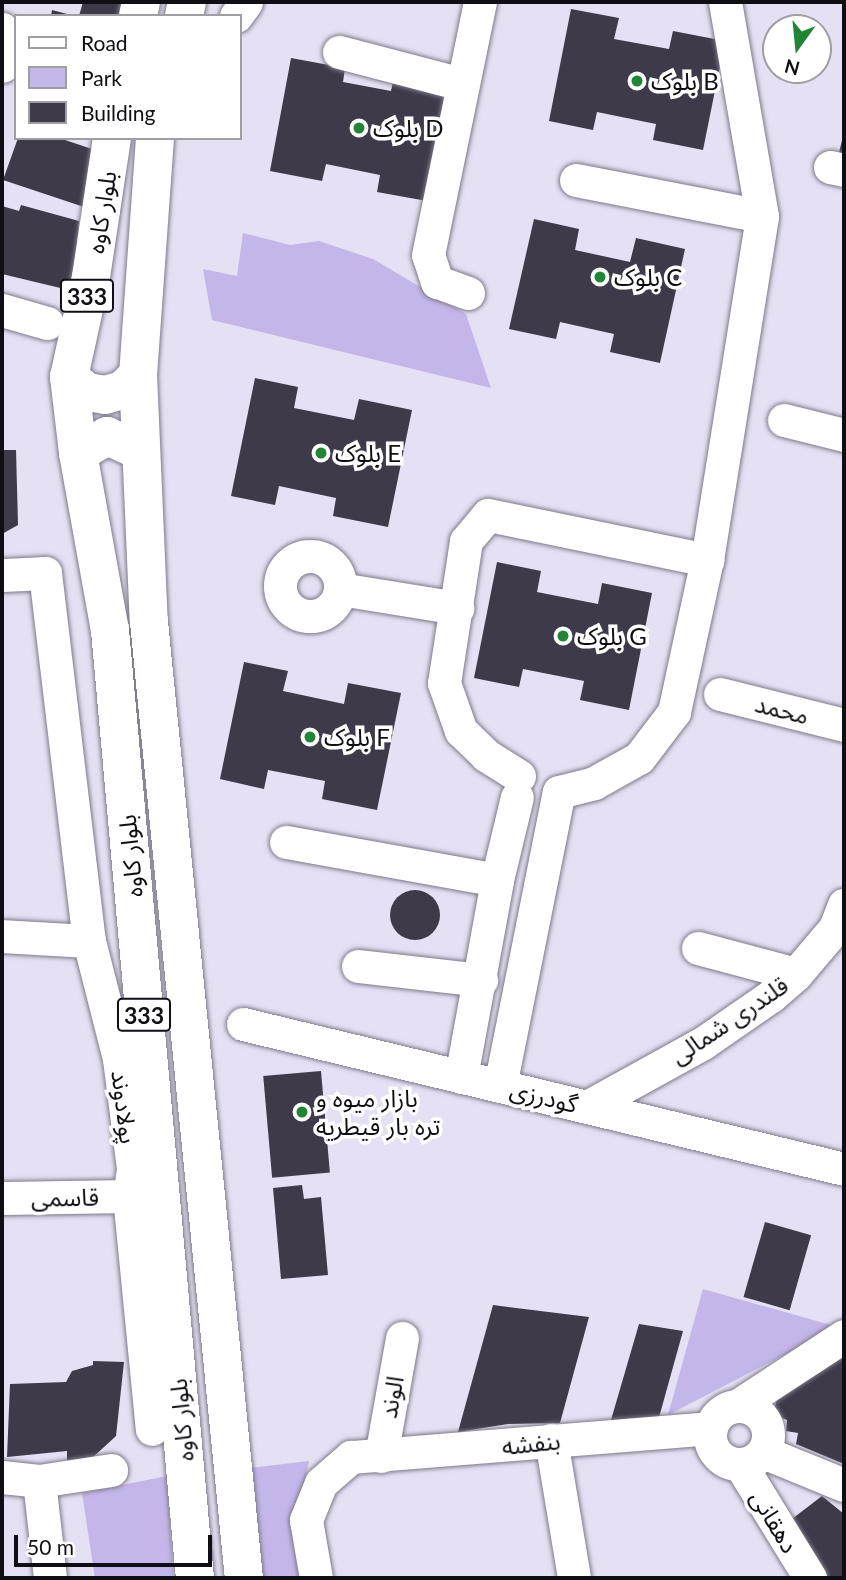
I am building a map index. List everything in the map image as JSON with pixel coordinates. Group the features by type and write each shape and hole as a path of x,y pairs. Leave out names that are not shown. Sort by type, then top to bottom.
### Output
{"main road":[{"name":"بلوار کاوه","path":"112,140 91,276 69,377 78,453 110,630 195,1578"},
{"name":"بلوار کاوه","path":"156,140 138,375 150,635 244,1578"},
{"path":"69,377 87,392 105,395 123,390 138,375"},
{"path":"78,453 107,436 141,451"}],"street":[{"path":"468,292 437,282 428,255 480,2"},
{"path":"559,792 594,783 639,758 674,712 707,560 762,216 725,2"},
{"path":"2,29 9,45 2,66"},
{"path":"339,52 462,83"},
{"path":"576,180 762,216"},
{"path":"2,310 47,323"},
{"path":"784,420 844,435"},
{"path":"559,792 554,804 541,811 527,808 518,787 461,731 444,683 466,541 488,514 707,560"},
{"name":"پولادوند","path":"2,575 45,573 89,941 120,1059 133,1169 128,1196 152,1430"},
{"path":"340,589 457,608"},
{"name":"محمد","path":"720,694 844,724"},
{"path":"461,1077 481,980 497,880 518,787"},
{"path":"500,1086 559,792"},
{"path":"286,842 497,880"},
{"name":"قلندری شمالی","path":"587,1107 703,1043 796,974 835,928 844,905"},
{"path":"2,936 89,941"},
{"path":"698,948 796,974"},
{"path":"358,965 481,980"},
{"name":"گودرزی","path":"243,1024 844,1168"},
{"name":"قاسمی","path":"2,1198 128,1196"},
{"path":"844,1336 737,1406 723,1410 711,1427 716,1453 752,1458 844,1485"},
{"name":"الوند","path":"366,1456 402,1338"},
{"path":"737,1406 762,1416 768,1434 752,1458"},
{"name":"بنفشه","path":"366,1456 711,1427"},
{"path":"551,1440 574,1578"},
{"path":"316,1578 306,1520 321,1483 366,1456"},
{"name":"دهقانی","path":"752,1458 810,1578"},
{"path":"2,1477 39,1481 111,1470"},
{"path":"39,1481 50,1578"}],"green space":[{"path":"243,233 290,245 319,241 373,259 466,314 491,388 212,320 203,269 237,276"},
{"path":"703,1289 838,1327 668,1415"},
{"path":"309,1461 296,1527 300,1578 261,1578 249,1468"},
{"path":"167,1476 173,1578 95,1578 82,1493"}],"building":[{"path":"83,2 131,2 128,14 80,14"},
{"name":"بلوک B","path":"571,9 619,18 614,39 669,49 673,31 725,41 703,150 653,140 656,124 597,112 593,130 549,121"},
{"path":"52,10 67,14 51,14"},
{"name":"بلوک D","path":"291,58 345,68 343,82 391,91 394,77 448,88 427,201 377,192 380,175 326,164 322,181 270,171"},
{"path":"844,136 844,158 838,157"},
{"path":"17,140 65,140 101,152 90,209 3,180"},
{"path":"21,205 79,221 73,291 2,274 2,206 19,211"},
{"name":"بلوک C","path":"534,219 579,229 575,250 630,262 636,238 685,249 660,363 610,352 614,334 560,322 556,339 509,329"},
{"name":"بلوک E","path":"255,378 298,387 294,408 354,420 359,399 412,410 388,527 333,516 336,498 279,486 275,505 231,496"},
{"path":"2,450 16,450 18,525 2,534"},
{"name":"بلوک G","path":"497,562 541,571 537,592 598,604 602,583 652,593 629,710 580,700 584,681 523,669 519,687 474,678"},
{"name":"بلوک F","path":"244,662 288,671 283,691 344,704 348,683 401,693 377,810 322,799 325,781 268,770 264,789 220,779"},
{"path":"415,890 432,898 440,915 432,932 415,940 398,932 390,915 398,898"},
{"path":"321,1071 330,1173 272,1178 263,1076"},
{"path":"302,1185 304,1199 321,1197 328,1275 281,1279 273,1188"},
{"path":"765,1222 811,1235 790,1310 744,1297"},
{"path":"493,1305 589,1317 560,1423 508,1424 458,1432"},
{"path":"639,1324 683,1331 658,1421 611,1420"},
{"path":"844,1343 844,1464 796,1444 798,1433 786,1431 787,1420 773,1414 780,1388"},
{"path":"93,1361 124,1362 116,1436 91,1459 67,1466 67,1451 7,1457 10,1384 66,1382 72,1371 93,1365"},
{"path":"822,1496 844,1514 844,1578 825,1578 788,1522"}],"place":[{"name":"بلوک B","path":"637,81"},
{"name":"بلوک D","path":"359,128"},
{"name":"بلوک C","path":"600,277"},
{"name":"بلوک E","path":"321,453"},
{"name":"بلوک G","path":"563,636"},
{"name":"بلوک F","path":"310,737"},
{"name":"بازار میوه و تره بار قیطریه","path":"302,1112"}]}
